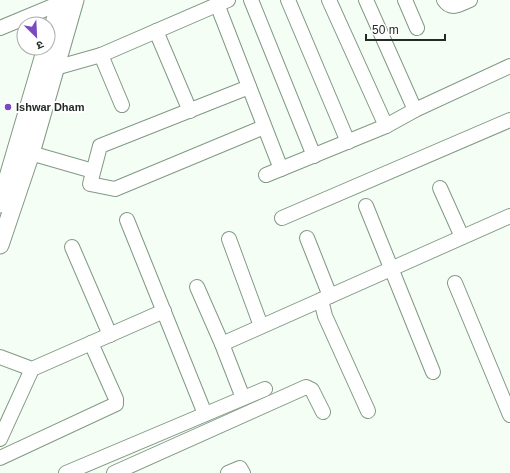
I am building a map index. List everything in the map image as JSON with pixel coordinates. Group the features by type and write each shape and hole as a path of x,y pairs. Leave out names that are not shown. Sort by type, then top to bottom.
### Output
{"main road":[{"path":"56,23 65,1"},
{"path":"0,245 65,1"},
{"path":"46,56 47,70"},
{"path":"0,204 24,151"}],"street":[{"path":"251,0 314,156"},
{"path":"288,0 348,142"},
{"path":"328,0 386,126"},
{"path":"366,0 415,110"},
{"path":"405,0 417,28"},
{"path":"444,0 448,6 470,0"},
{"path":"0,28 65,1"},
{"path":"47,70 101,55 222,2 249,88 281,169"},
{"path":"156,31 190,111"},
{"path":"101,55 122,105"},
{"path":"266,175 386,126 415,110 510,66"},
{"path":"249,88 100,146 90,184 115,189 264,127"},
{"path":"282,218 510,120"},
{"path":"24,151 93,171"},
{"path":"440,188 462,237"},
{"path":"366,206 390,270 433,372"},
{"path":"222,344 510,216"},
{"path":"127,220 206,414"},
{"path":"229,238 261,326"},
{"path":"306,238 325,298 334,336 368,411"},
{"path":"72,247 110,335"},
{"path":"455,283 506,393 510,415"},
{"path":"197,287 222,344 243,398"},
{"path":"0,439 32,369 164,311"},
{"path":"0,458 116,404 116,399 91,343"},
{"path":"0,357 32,369"},
{"path":"114,473 306,387 312,390 323,412"},
{"path":"66,473 265,389"},
{"path":"228,473 240,468 243,473"}],"place":[{"name":"Ishwar Dham","path":"8,107"}]}
